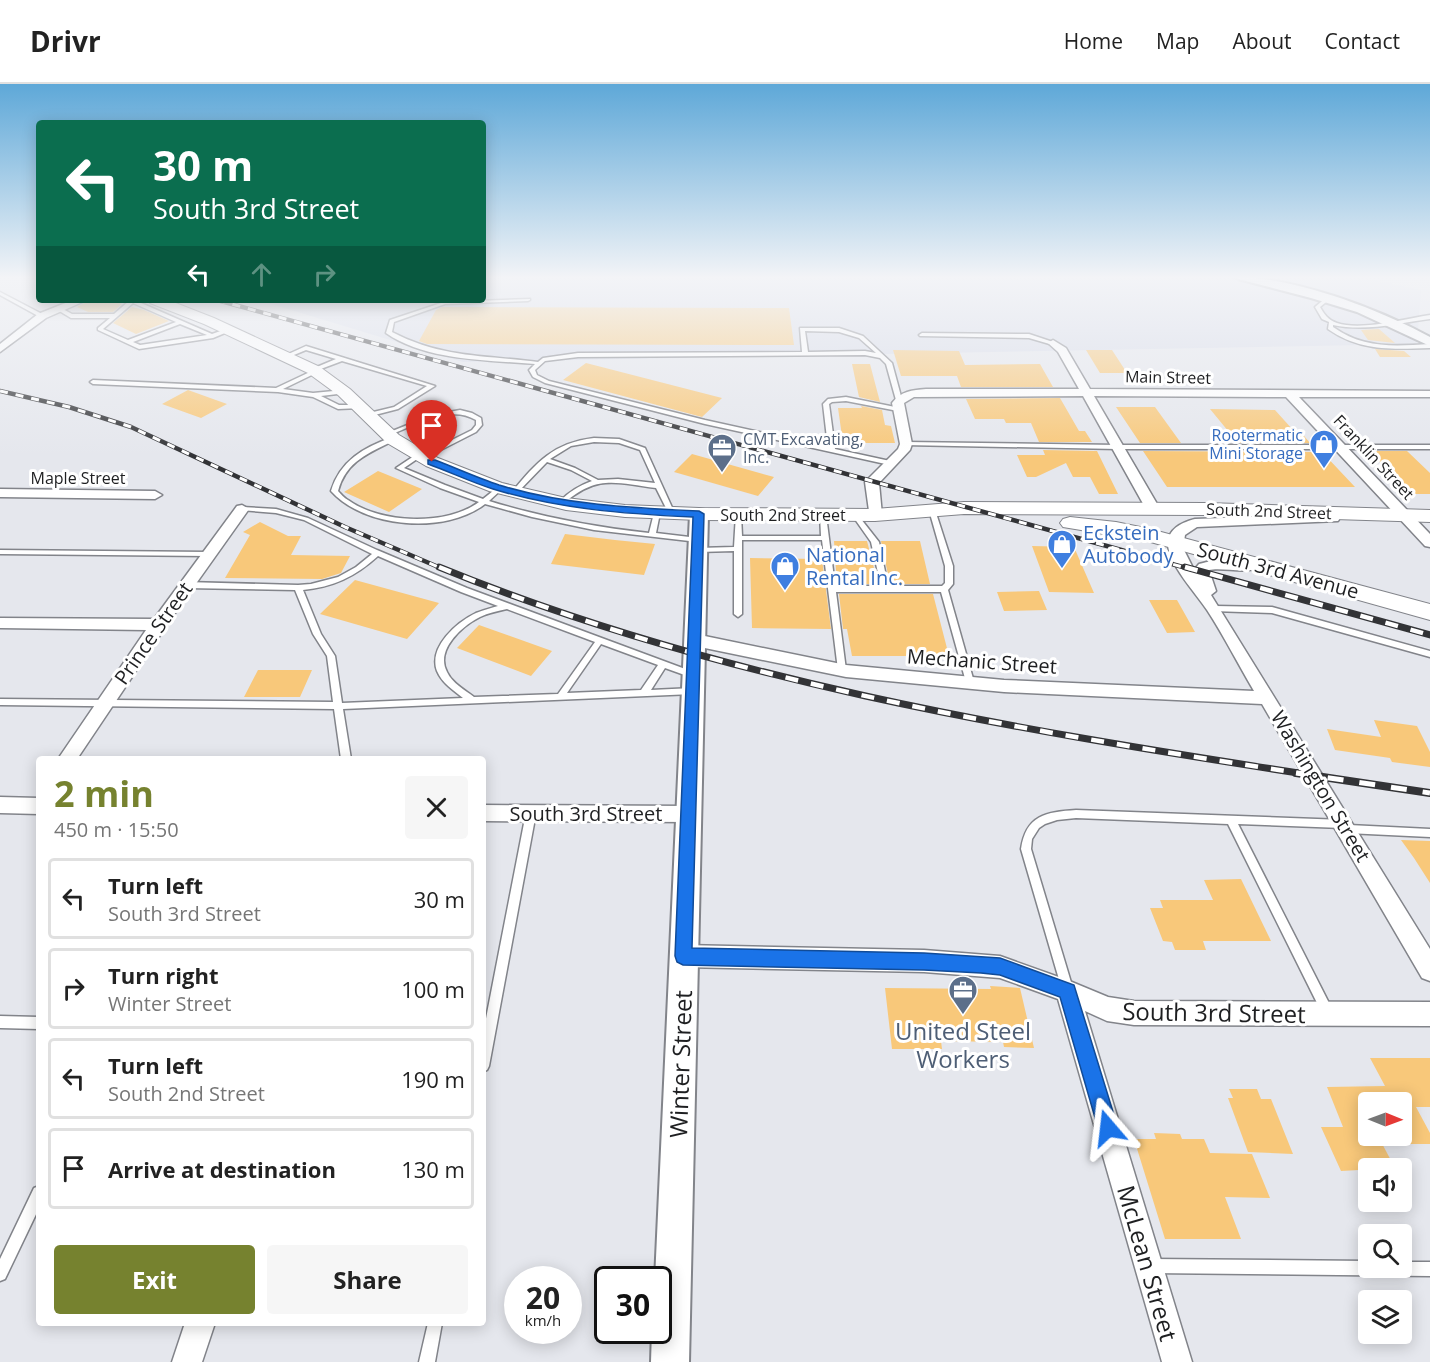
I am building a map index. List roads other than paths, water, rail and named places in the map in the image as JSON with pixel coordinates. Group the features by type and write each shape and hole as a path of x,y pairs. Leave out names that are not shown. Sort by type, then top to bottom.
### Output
{"main road":[{"name":"South 2nd Street","path":"231,337 287,356 315,370 344,392 391,436 421,456 508,490 561,503 685,526 738,515 865,515"},
{"name":"South 2nd Street","path":"934,515 964,508 1259,510 1430,516"},
{"name":"South 3rd Avenue","path":"865,515 934,515 1083,524 1131,531 1430,612"}],"street":[{"path":"0,349 16,337"},
{"path":"1053,343 1062,350 1154,509"},
{"name":"Main Street","path":"901,401 926,392 1430,394"},
{"name":"Franklin Street","path":"1292,395 1430,543"},
{"path":"865,515 872,482 899,456 906,444 901,401"},
{"name":"Maple Street","path":"0,494 155,495"},
{"name":"Prince Street","path":"69,756 186,585 242,509"},
{"path":"1175,542 1180,530 1190,524 1208,521 1381,516"},
{"name":"Winter Street","path":"670,1362 696,640 685,526"},
{"name":"Washington Street","path":"1175,542 1178,556 1184,567 1213,607 1269,698 1430,970"},
{"name":"Washington Street","path":"1213,607 1201,571 1204,567 1228,563 1288,573"},
{"path":"0,623 158,625"},
{"name":"Mechanic Street","path":"696,640 842,670 970,682 1269,698"},
{"path":"0,805 36,804"},
{"name":"South 3rd Street","path":"486,813 689,814"},
{"name":"South 3rd Street","path":"683,956 924,961 1000,967 1067,991 1107,1009 1134,1013 1430,1014"},
{"name":"McLean Street","path":"1067,991 1177,1362"},
{"path":"187,1362 199,1326"}],"lane":[{"path":"116,337 139,347 200,337"},
{"path":"128,342 134,337"},
{"path":"395,337 429,351 463,357 537,363 556,357 578,355 865,353 880,356"},
{"path":"803,337 805,353"},
{"path":"832,450 826,404 830,400 901,401 889,363 858,337"},
{"path":"1031,337 1053,343"},
{"path":"1345,337 1367,346 1430,344"},
{"path":"287,356 306,348 432,386 396,408 363,411 338,407 313,395"},
{"path":"277,390 341,359"},
{"path":"537,363 532,370 535,376 547,382 705,422 890,463"},
{"path":"93,382 277,390 313,395 344,392"},
{"path":"685,526 652,535 581,526 533,516 483,501 399,468 474,430 479,425 479,419 466,412 445,413 391,436 347,463 337,478 334,490 342,501 363,513 392,520 447,517 470,512 483,501 508,490 561,448 593,439 624,441 643,449 659,486 685,526 738,549"},
{"path":"906,444 1430,447"},
{"path":"545,459 595,480 659,486"},
{"path":"561,503 573,490 595,480"},
{"path":"242,509 276,511 306,519 377,553 507,606 663,664 693,683"},
{"path":"738,515 738,614"},
{"path":"823,515 842,670"},
{"path":"865,515 875,542 885,589"},
{"path":"934,515 949,566 949,584 944,590"},
{"path":"652,535 685,526"},
{"path":"738,538 825,538"},
{"path":"0,552 208,554"},
{"path":"186,585 298,588 324,585 342,580 361,569 377,553"},
{"path":"298,588 317,634 331,656 345,756"},
{"path":"832,589 944,590"},
{"path":"944,590 970,682"},
{"path":"473,701 452,685 440,670 440,655 448,641 462,625 478,615 507,606"},
{"path":"1213,607 1272,610 1430,654"},
{"path":"560,697 600,640"},
{"path":"644,693 663,664"},
{"path":"0,702 337,706 644,693 693,683"},
{"path":"486,1050 531,813"},
{"path":"1067,991 1026,849 1026,838 1034,826 1048,816 1076,814 1231,820 1430,833"},
{"path":"1231,820 1328,1014"},
{"path":"0,1022 36,1023"},
{"path":"0,1274 36,1199"},
{"path":"1149,1266 1430,1269"},
{"path":"427,1362 434,1326"}],"railway":[{"path":"350,337 1190,569"},
{"path":"0,391 69,407 131,427 345,527 443,569"},
{"path":"439,567 543,606 650,641 757,670 975,719 1305,774"},
{"path":"1185,567 1430,635"},
{"path":"1296,773 1430,793"}],"place":[{"name":"Rootermatic Mini Storage","path":"1324,470"},
{"name":"CMT Excavating, Inc.","path":"722,474"},
{"name":"Eckstein Autobody","path":"1062,570"},
{"name":"National Rental Inc.","path":"785,592"},
{"name":"United Steel Workers","path":"963,1016"}]}
